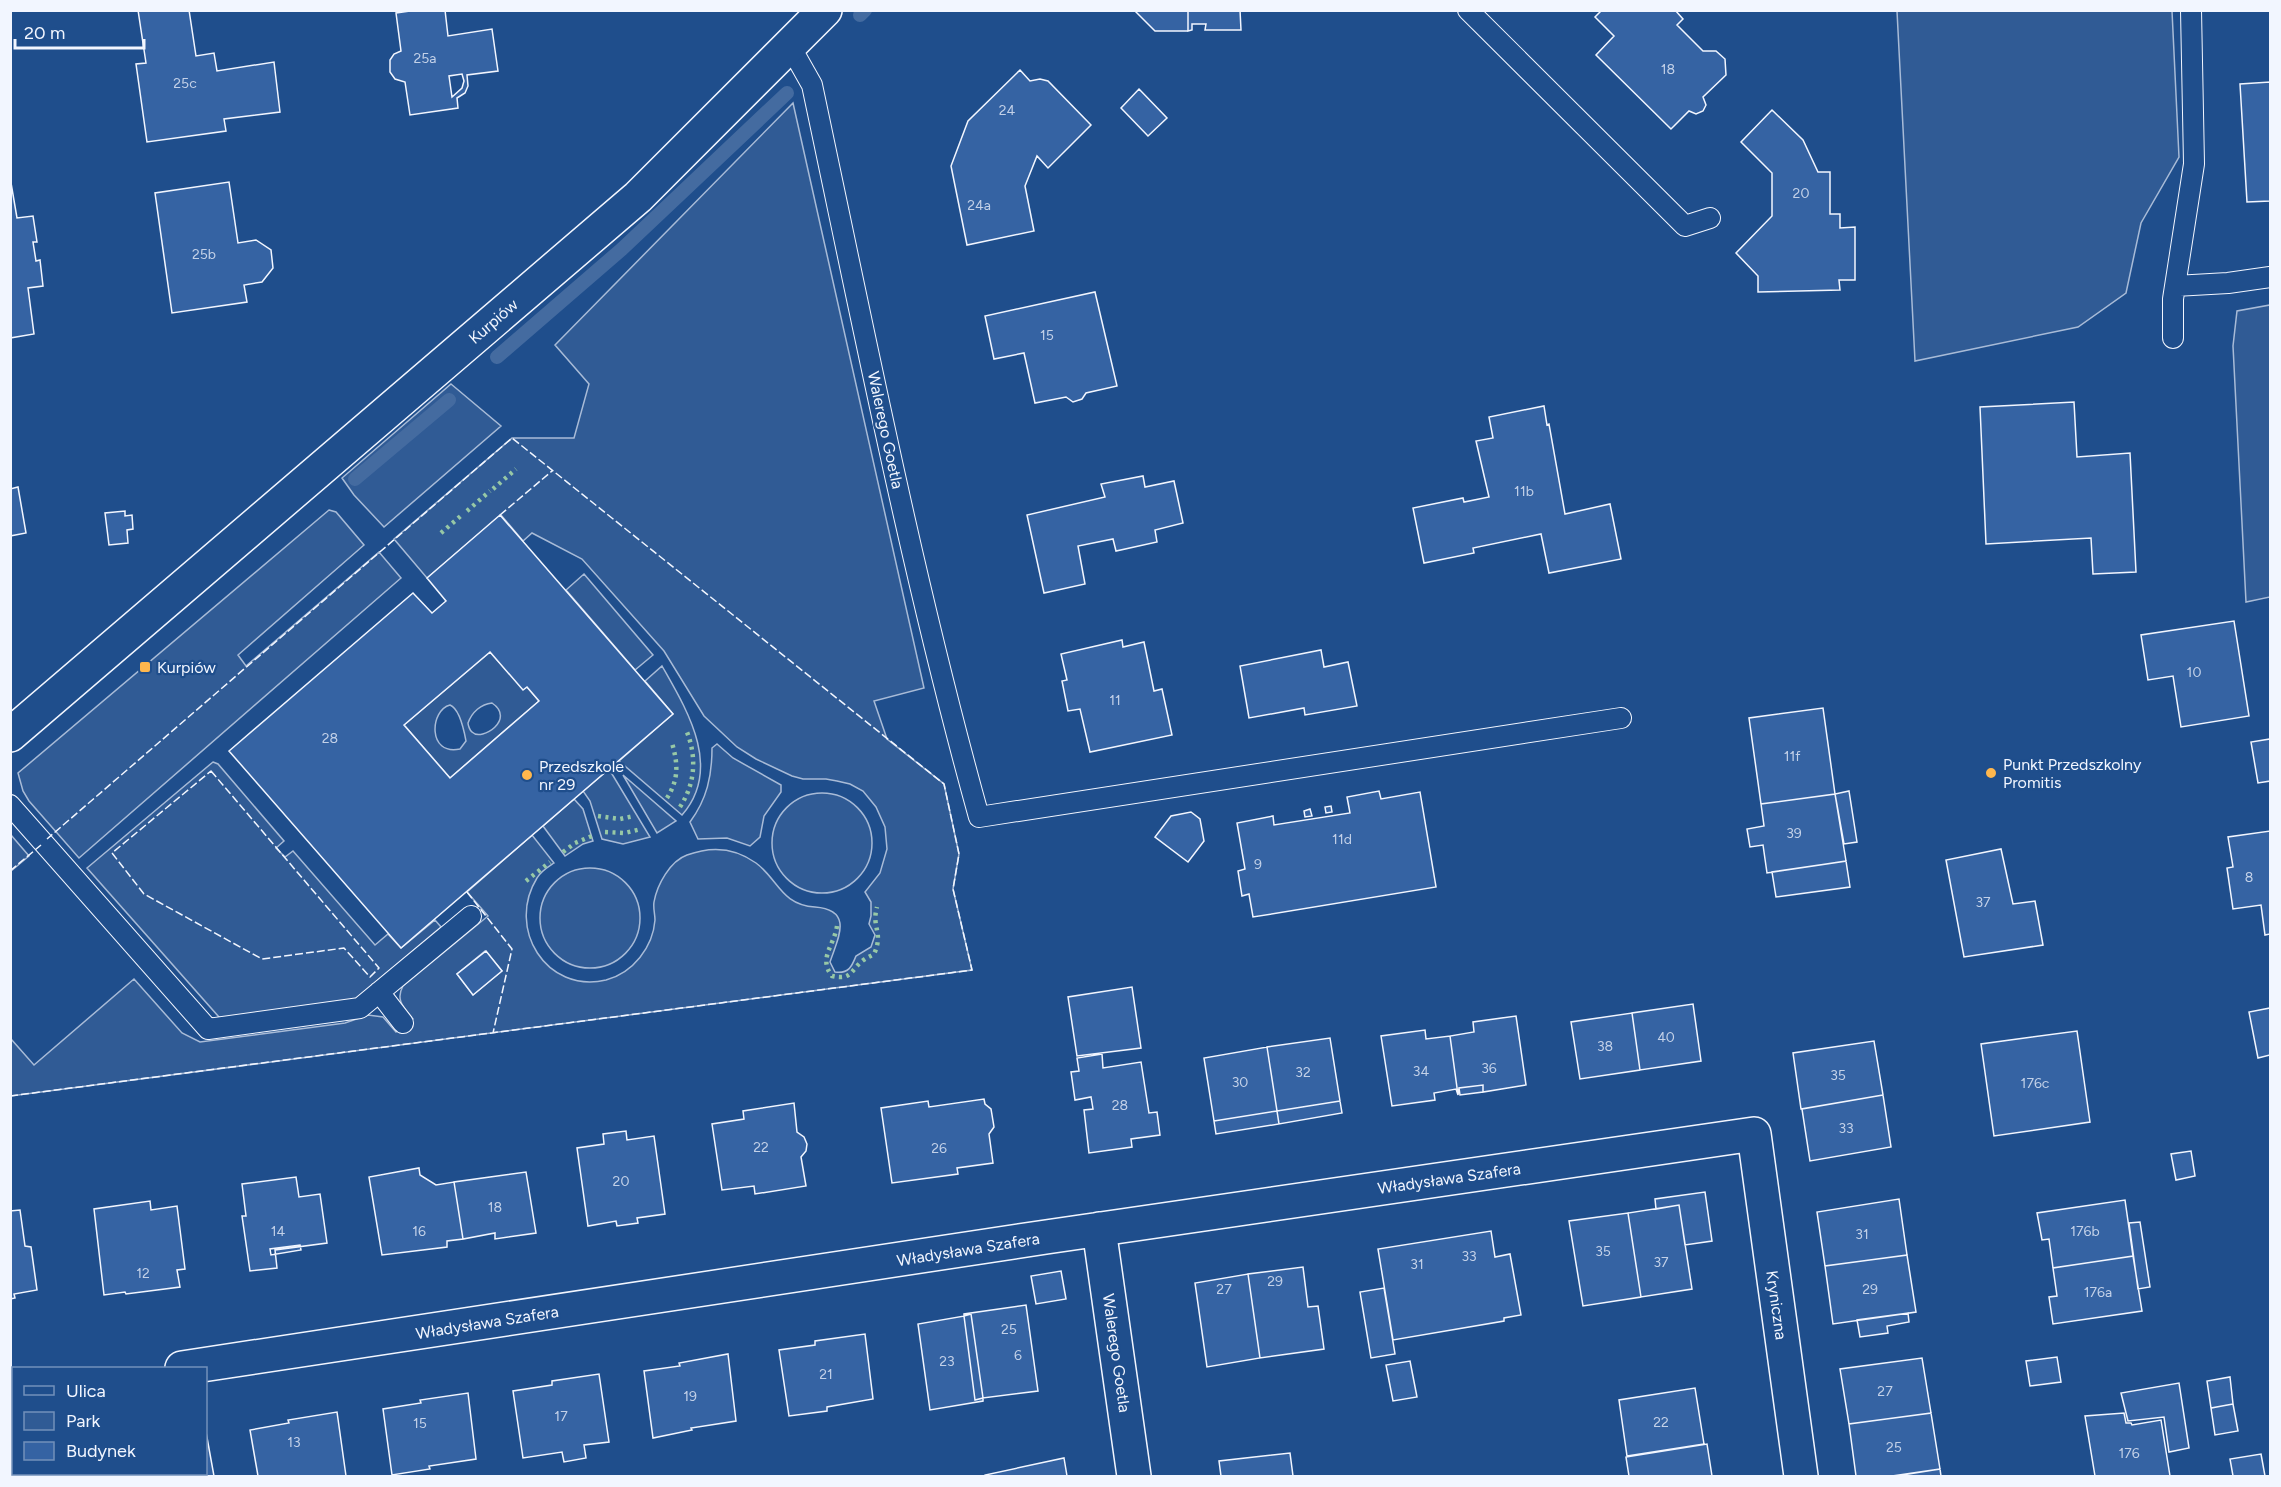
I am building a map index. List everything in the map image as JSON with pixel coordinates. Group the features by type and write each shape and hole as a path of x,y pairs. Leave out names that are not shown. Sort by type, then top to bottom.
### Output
{"street":[{"name":"Kurpiów","path":"10,735 638,197 825,10"},
{"name":"Władysława Szafera","path":"189,1367 1099,1229 1754,1134"},
{"name":"Kryniczna","path":"1754,1134 1801,1476"},
{"name":"Walerego Goetla","path":"1099,1229 1134,1476"}],"lane":[{"path":"1468,10 1686,226 1710,218"},
{"path":"2173,338 2175,286 2194,164 2191,10"},
{"name":"Walerego Goetla","path":"790,46 812,85 900,495 952,721 979,817 1621,718"},
{"path":"2175,286 2228,283 2271,277"},
{"path":"10,805 208,1029 360,1008 471,916"},
{"path":"379,992 403,1023"}],"green space":[{"path":"1897,11 2172,11 2179,157 2141,223 2126,293 2078,327 1915,361"},
{"path":"793,103 924,688 874,701 887,739 944,784 959,854 953,889 972,970 11,1096 11,1039 34,1065 134,979 182,1033 200,1042 345,1023 368,1015 383,1017 396,1032 413,1019 400,1000 403,986 488,916 467,892 532,835 554,863 539,876 529,897 526,917 529,936 537,953 550,967 566,977 585,982 606,980 616,977 633,965 640,958 650,940 655,920 654,902 665,874 681,858 696,852 714,849 731,851 756,863 795,902 827,909 835,914 840,927 830,962 835,972 847,970 856,956 871,947 875,935 869,924 871,902 865,892 880,873 887,849 885,827 876,807 863,791 850,784 837,781 792,776 737,747 704,716 664,651 582,559 532,533 523,541 501,515 427,578 394,539 512,438 574,438 589,384 555,345","holes":["485,951 502,971 473,995 457,974"]},
{"path":"2270,305 2270,597 2246,602 2233,346 2237,311"},
{"path":"451,384 501,426 384,527 354,495 342,478"},
{"path":"329,510 336,512 364,545 238,655 246,666 379,552 401,578 79,858 29,801 23,791 18,773"},
{"path":"584,574 653,655 635,670 566,590"},
{"path":"490,652 523,689 527,687 539,701 450,778 404,725","holes":["492,703 498,709 499,722 483,734 472,732 468,723 472,715 477,709","450,705 459,715 464,731 466,741 460,749 449,749 442,746 435,732 438,715"]},
{"path":"662,666 690,720 697,739 700,759 700,778 694,797 682,815 619,761 673,714 645,681"},
{"path":"717,744 733,758 781,785 781,792 764,816 760,837 750,846 727,838 698,839 690,822 701,805 710,778 712,748"},
{"path":"213,762 218,764 284,841 276,848 285,857 293,851 375,945 388,934 401,948 435,920 441,927 354,1000 225,1019 219,1017 87,868"},
{"path":"609,769 650,837 623,844 602,839 590,801 583,791"},
{"path":"623,775 676,821 657,833"},
{"path":"822,793 841,796 858,807 869,824 872,843 869,862 858,879 841,890 822,893 803,890 786,879 775,862 772,843 775,824 786,807 803,796"},
{"path":"574,799 583,809 593,841 583,844 565,856 543,826"},
{"path":"11,835 29,856 10,871"},
{"path":"590,868 609,872 625,883 636,899 640,918 636,937 625,953 609,964 590,968 571,964 555,953 544,937 540,918 544,899 555,883 571,872"}],"building":[{"path":"138,10 189,10 196,56 214,53 217,71 274,62 280,112 224,119 226,131 147,142 136,64 146,63"},
{"path":"445,10 448,36 492,29 498,71 467,75 468,86 465,93 457,98 458,108 410,115 405,82 395,79 390,72 390,60 394,54 401,51 396,13"},
{"path":"1134,10 1188,10 1188,31 1155,31"},
{"path":"1188,10 1240,10 1241,30 1205,30 1206,24 1192,24 1192,30 1188,31"},
{"path":"1602,10 1675,10 1683,19 1677,25 1703,51 1716,51 1725,59 1726,75 1703,97 1706,105 1703,111 1696,114 1689,111 1671,129 1596,55 1614,36 1595,17"},
{"path":"1020,70 1030,81 1040,79 1048,81 1091,125 1048,168 1037,156 1025,186 1034,231 967,245 951,166 968,121"},
{"path":"462,74 464,81 462,88 452,97 449,76"},
{"path":"2270,82 2270,201 2247,202 2240,84"},
{"path":"1139,89 1167,118 1148,136 1121,108"},
{"path":"1772,110 1803,140 1818,172 1830,172 1830,214 1840,214 1840,228 1855,227 1855,280 1839,280 1840,290 1758,292 1758,276 1736,253 1772,216 1772,173 1741,142"},
{"path":"10,177 17,218 33,216 37,242 33,242 36,261 40,260 43,286 28,288 34,334 10,338"},
{"path":"229,182 238,243 256,240 271,250 273,268 262,282 244,285 247,302 172,313 155,193"},
{"path":"1095,292 1117,386 1086,393 1082,399 1073,402 1066,397 1035,403 1024,353 994,359 985,316"},
{"path":"2074,402 2077,457 2130,453 2136,572 2093,574 2091,538 1986,544 1980,407"},
{"path":"1544,406 1565,514 1610,504 1621,559 1549,573 1541,534 1473,548 1474,553 1424,563 1413,508 1463,498 1464,502 1489,497 1476,441 1493,438 1489,417"},
{"path":"1143,476 1145,487 1174,481 1183,523 1155,530 1157,542 1116,551 1113,539 1078,546 1085,584 1044,593 1027,515 1105,497 1101,484"},
{"path":"18,487 26,533 10,536 10,489"},
{"path":"125,511 125,516 132,515 133,529 127,530 128,543 109,545 105,513"},
{"path":"500,515 673,714 401,948 229,751 413,593 432,613 446,601 427,578","holes":["490,652 523,690 527,687 539,701 450,778 404,725"]},
{"path":"2234,621 2249,716 2181,727 2173,676 2148,680 2141,635"},
{"path":"1122,640 1123,647 1144,642 1154,691 1162,689 1172,735 1090,752 1080,709 1068,711 1062,681 1067,680 1061,654"},
{"path":"1321,650 1324,667 1348,662 1357,706 1305,715 1304,708 1249,718 1240,666"},
{"path":"1823,708 1835,794 1761,804 1749,718"},
{"path":"2270,739 2270,781 2258,783 2251,742"},
{"path":"1379,791 1381,799 1420,792 1436,887 1253,917 1249,894 1242,896 1238,871 1245,869 1237,823 1273,816 1274,825 1350,813 1347,797"},
{"path":"1849,791 1857,842 1844,844 1835,794"},
{"path":"1835,794 1846,861 1767,873 1763,845 1750,847 1747,829 1764,826 1761,804"},
{"path":"1331,806 1332,812 1326,813 1325,807"},
{"path":"1310,809 1312,816 1305,817 1304,811"},
{"path":"1191,812 1200,819 1204,841 1188,862 1155,837 1171,816"},
{"path":"2270,831 2270,934 2265,935 2261,905 2233,909 2227,868 2233,867 2228,837"},
{"path":"2001,849 2013,904 2035,901 2043,945 1964,957 1946,860"},
{"path":"1846,861 1850,887 1776,897 1772,872"},
{"path":"486,951 502,971 473,995 457,974"},
{"path":"1132,987 1141,1048 1077,1056 1068,997"},
{"path":"1693,1004 1701,1061 1640,1070 1632,1013"},
{"path":"2270,1008 2270,1055 2258,1058 2249,1012"},
{"path":"1632,1013 1640,1070 1580,1079 1571,1022"},
{"path":"1516,1016 1526,1085 1483,1092 1483,1085 1459,1088 1458,1095 1450,1036 1474,1032 1473,1022"},
{"path":"1425,1030 1426,1039 1450,1036 1458,1095 1456,1089 1434,1093 1435,1100 1392,1106 1381,1036"},
{"path":"2077,1031 2090,1122 1994,1136 1981,1044"},
{"path":"1330,1038 1340,1101 1277,1111 1267,1047"},
{"path":"1874,1041 1883,1095 1801,1109 1793,1053"},
{"path":"1267,1047 1277,1111 1214,1121 1204,1058"},
{"path":"1102,1054 1103,1068 1141,1062 1149,1113 1157,1112 1160,1135 1131,1139 1132,1147 1089,1153 1084,1110 1093,1109 1091,1097 1075,1100 1071,1072 1079,1071 1077,1058"},
{"path":"1483,1085 1483,1092 1460,1095 1459,1088"},
{"path":"1883,1095 1891,1147 1810,1161 1802,1109"},
{"path":"984,1099 985,1104 991,1109 994,1127 989,1134 993,1163 957,1168 958,1174 892,1183 881,1108 928,1101 929,1107"},
{"path":"1340,1101 1342,1113 1279,1124 1277,1111"},
{"path":"794,1103 797,1132 804,1137 807,1144 806,1151 801,1157 806,1186 755,1194 754,1186 722,1190 712,1124 744,1119 743,1111"},
{"path":"1277,1111 1279,1124 1216,1134 1214,1121"},
{"path":"626,1131 627,1140 654,1136 665,1214 637,1218 638,1223 617,1226 616,1221 588,1226 577,1148 604,1144 603,1134"},
{"path":"2191,1151 2195,1176 2176,1180 2171,1154"},
{"path":"419,1168 420,1175 436,1185 454,1182 463,1239 447,1241 447,1247 382,1255 369,1177"},
{"path":"526,1172 536,1233 495,1239 495,1233 463,1239 454,1182"},
{"path":"296,1177 299,1197 320,1194 327,1243 275,1250 277,1268 250,1271 242,1216 246,1216 242,1184"},
{"path":"1705,1192 1712,1241 1685,1245 1679,1205 1656,1209 1655,1199"},
{"path":"1899,1199 1907,1255 1825,1266 1817,1212"},
{"path":"2125,1200 2133,1256 2053,1268 2049,1239 2042,1240 2037,1213"},
{"path":"150,1201 151,1210 177,1206 185,1269 177,1270 180,1287 104,1295 94,1209"},
{"path":"1679,1205 1692,1289 1641,1297 1628,1213"},
{"path":"20,1210 25,1246 31,1247 37,1290 14,1294 15,1298 10,1299 10,1211"},
{"path":"1628,1213 1641,1297 1583,1306 1569,1221"},
{"path":"2140,1222 2150,1287 2138,1289 2129,1223"},
{"path":"1491,1231 1495,1257 1510,1254 1521,1315 1504,1318 1504,1321 1393,1340 1378,1249"},
{"path":"300,1245 301,1250 271,1255 270,1249"},
{"path":"1907,1255 1916,1312 1833,1324 1825,1266"},
{"path":"2133,1256 2142,1311 2053,1324 2049,1297 2057,1296 2053,1268"},
{"path":"1303,1267 1308,1307 1318,1306 1324,1349 1260,1358 1248,1274"},
{"path":"1061,1271 1066,1299 1036,1304 1031,1276"},
{"path":"1248,1274 1260,1358 1207,1367 1195,1283"},
{"path":"1384,1288 1395,1354 1371,1358 1360,1292"},
{"path":"1026,1305 1038,1391 983,1398 971,1314 964,1316 964,1314"},
{"path":"1908,1313 1909,1322 1887,1326 1888,1333 1860,1337 1857,1320"},
{"path":"971,1314 983,1398 975,1400 964,1316"},
{"path":"964,1316 975,1400 983,1398 983,1401 930,1410 918,1324"},
{"path":"865,1334 873,1399 827,1407 827,1411 789,1416 779,1350 815,1345 815,1341"},
{"path":"728,1354 736,1421 691,1428 692,1430 653,1438 644,1371 680,1366 679,1363"},
{"path":"2057,1357 2061,1382 2030,1386 2026,1361"},
{"path":"1922,1358 1931,1413 1849,1424 1840,1369"},
{"path":"1410,1361 1417,1397 1393,1401 1386,1365"},
{"path":"599,1374 609,1442 584,1445 586,1458 564,1462 562,1452 523,1458 513,1391 552,1385 552,1381"},
{"path":"2230,1377 2233,1404 2211,1408 2207,1381"},
{"path":"2179,1383 2189,1448 2169,1452 2164,1417 2128,1421 2121,1393"},
{"path":"1695,1388 1704,1444 1627,1456 1619,1400"},
{"path":"468,1393 476,1459 429,1466 430,1469 392,1475 383,1409 421,1403 420,1400"},
{"path":"2233,1404 2238,1431 2215,1435 2211,1408"},
{"path":"337,1412 346,1476 258,1476 250,1430 289,1423 288,1420"},
{"path":"1931,1413 1940,1469 1892,1476 1856,1476 1849,1424"},
{"path":"2124,1413 2126,1423 2132,1425 2161,1420 2170,1476 2095,1476 2085,1416"},
{"path":"207,1438 214,1476 126,1476 207,1475"},
{"path":"1707,1444 1712,1476 1629,1476 1626,1457"},
{"path":"1290,1453 1293,1476 1221,1476 1219,1461"},
{"path":"2261,1454 2265,1476 2233,1476 2230,1459"},
{"path":"1064,1458 1067,1476 985,1476 985,1475"},
{"path":"10,1461 12,1461 12,1475 28,1476 10,1476"},
{"path":"1940,1469 1941,1476 1896,1476"},
{"path":"28,1475 88,1476 28,1476"}],"waterway":[{"path":"860,15 865,10"},
{"path":"497,357 622,249 787,93"},
{"path":"355,479 449,400"}],"hedge":[{"path":"493,489 516,469"},
{"path":"467,511 490,491"},
{"path":"441,533 463,514"},
{"path":"680,807 689,789 693,771 692,751 687,732"},
{"path":"667,798 674,784 676,771 672,743"},
{"path":"598,816 620,819 634,816"},
{"path":"605,832 625,833 641,829"},
{"path":"563,852 575,843 592,836"},
{"path":"526,881 550,862"},
{"path":"837,926 826,963 832,976 844,977 874,954 878,940 875,920 877,907"}],"fence":[{"path":"10,1096 972,970 953,889 959,854 944,784 512,438 47,839"},
{"path":"500,515 552,471"},
{"path":"211,771 379,968 370,977 344,948 262,959 144,894 112,853 211,771"},
{"path":"10,871 41,845"},
{"path":"467,892 512,949 493,1033"}],"place":[{"name":"Kurpiów","path":"145,667"},
{"name":"Punkt Przedszkolny Promitis","path":"1991,773"},
{"name":"Przedszkole nr 29","path":"527,775"}]}
